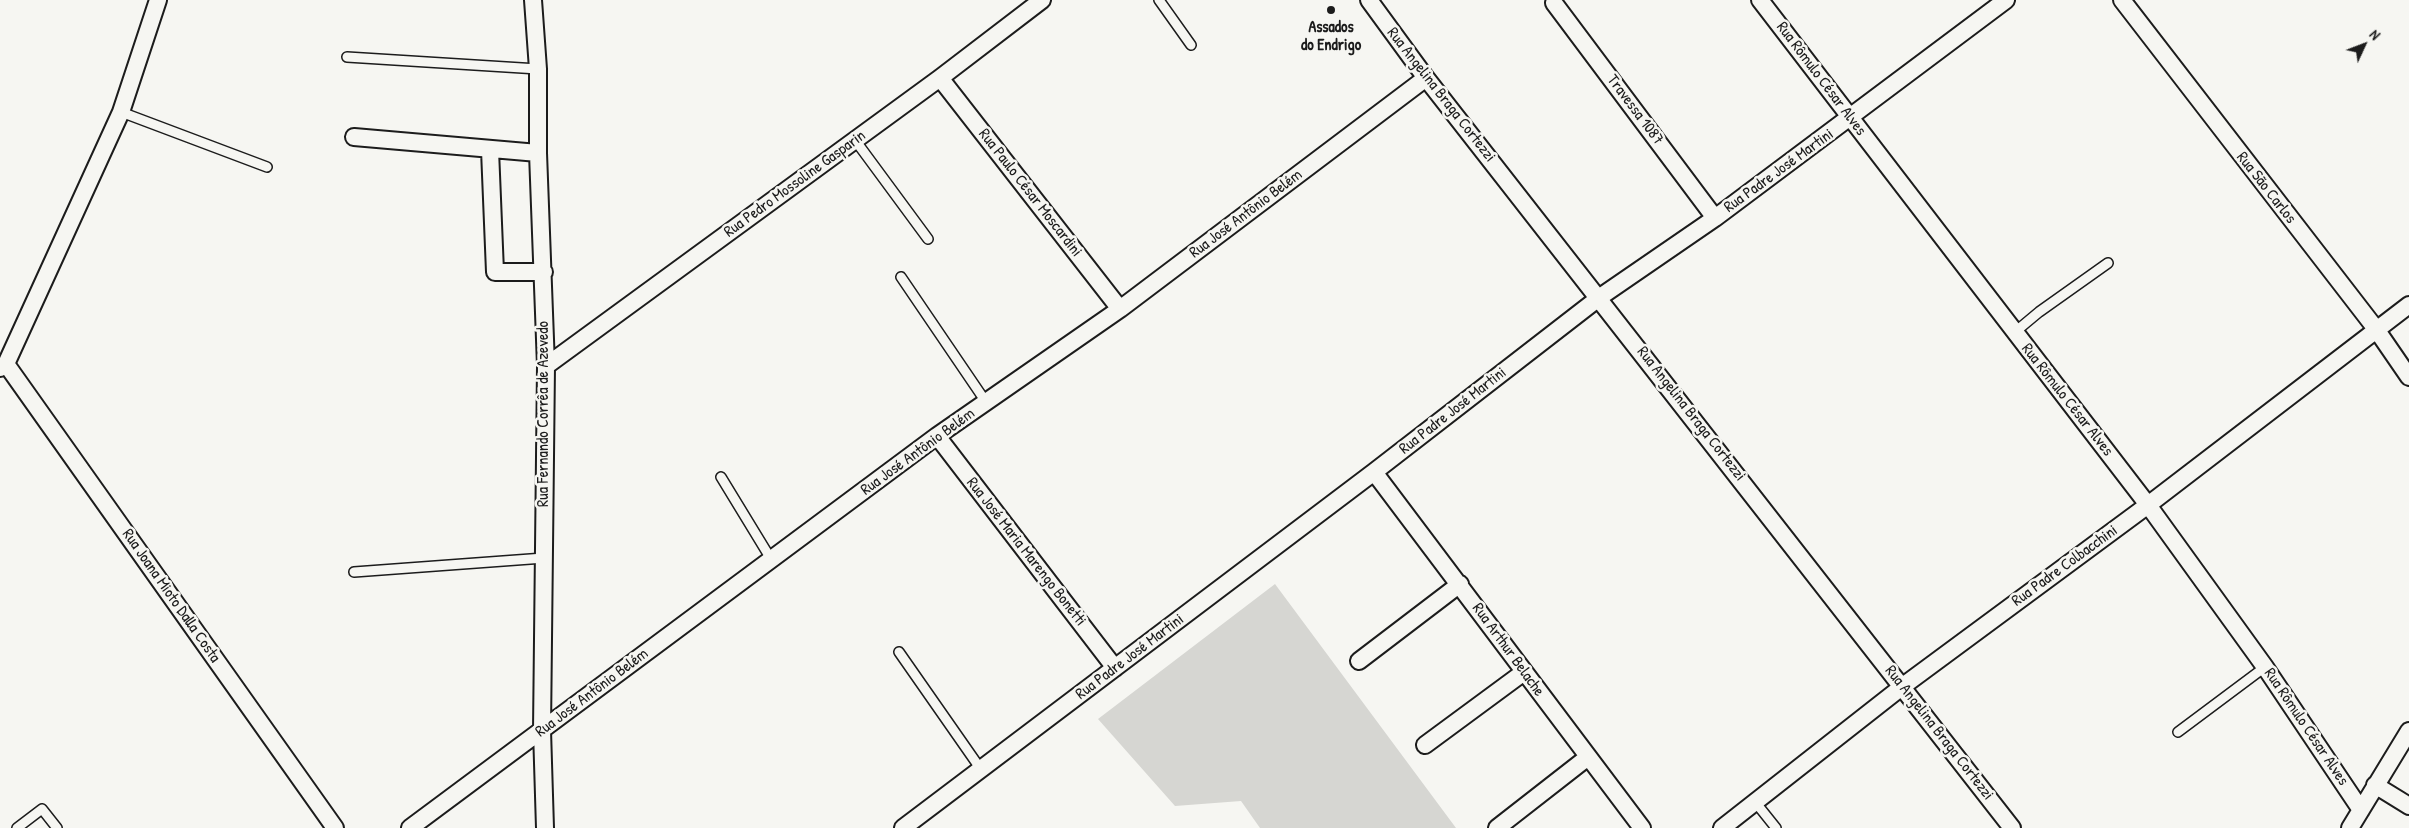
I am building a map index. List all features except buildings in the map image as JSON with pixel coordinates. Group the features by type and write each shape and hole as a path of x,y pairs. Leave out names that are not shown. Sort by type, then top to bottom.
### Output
{"street":[{"path":"3,366 121,112 158,0"},
{"name":"Rua Pedro Mossoline Gasparin","path":"546,366 940,78 1042,0"},
{"name":"Rua Angelina Braga Cortezzi","path":"1369,0 1426,78 1600,297 2012,828"},
{"name":"Rua Rômulo César Alves","path":"1760,0 2148,505 2265,666 2361,810"},
{"name":"Rua Padre José Martini","path":"903,828 1374,472 1600,297 1716,218 2006,0"},
{"name":"Rua São Carlos","path":"2122,0 2376,329 2409,377"},
{"name":"Rua Fernando Corrêa de Azevedo","path":"535,1 538,69 538,153 544,272 546,366 542,730 545,828"},
{"name":"Travessa 1087","path":"1554,3 1716,218"},
{"name":"Rua Paulo César Moscardini","path":"940,78 1120,309"},
{"name":"Rua José Antônio Belém","path":"410,828 937,436 1120,309 1426,78"},
{"path":"354,137 538,153"},
{"path":"490,150 495,272 544,272"},
{"name":"Rua Padre Colbacchini","path":"1722,828 1903,686 2148,505 2409,305"},
{"name":"Rua Joana Mioto Dalla Costa","path":"3,366 336,828"},
{"name":"Rua José Maria Marengo Bonetti","path":"937,436 1115,668"},
{"name":"Rua Arthur Belache","path":"1374,472 1642,828"},
{"path":"1359,661 1460,584"},
{"path":"1425,745 1524,672"},
{"path":"2350,828 2409,731"},
{"path":"1497,828 1588,757"},
{"path":"2375,786 2409,806"}],"lane":[{"path":"1159,0 1192,45"},
{"path":"347,57 538,69"},
{"path":"121,112 267,167"},
{"path":"855,140 928,239"},
{"path":"2015,332 2039,312 2108,263"},
{"path":"901,277 986,402"},
{"path":"721,477 771,559"},
{"path":"354,572 544,558"},
{"path":"899,652 980,768"},
{"path":"2178,732 2265,666"},
{"path":"1756,803 1776,828"},
{"path":"16,828 42,809 57,828"}],"shaded area":[{"path":"1275,584 1456,828 1260,828 1241,801 1175,806 1098,719"}],"place":[{"name":"Assados do Endrigo","path":"1331,10"}]}
